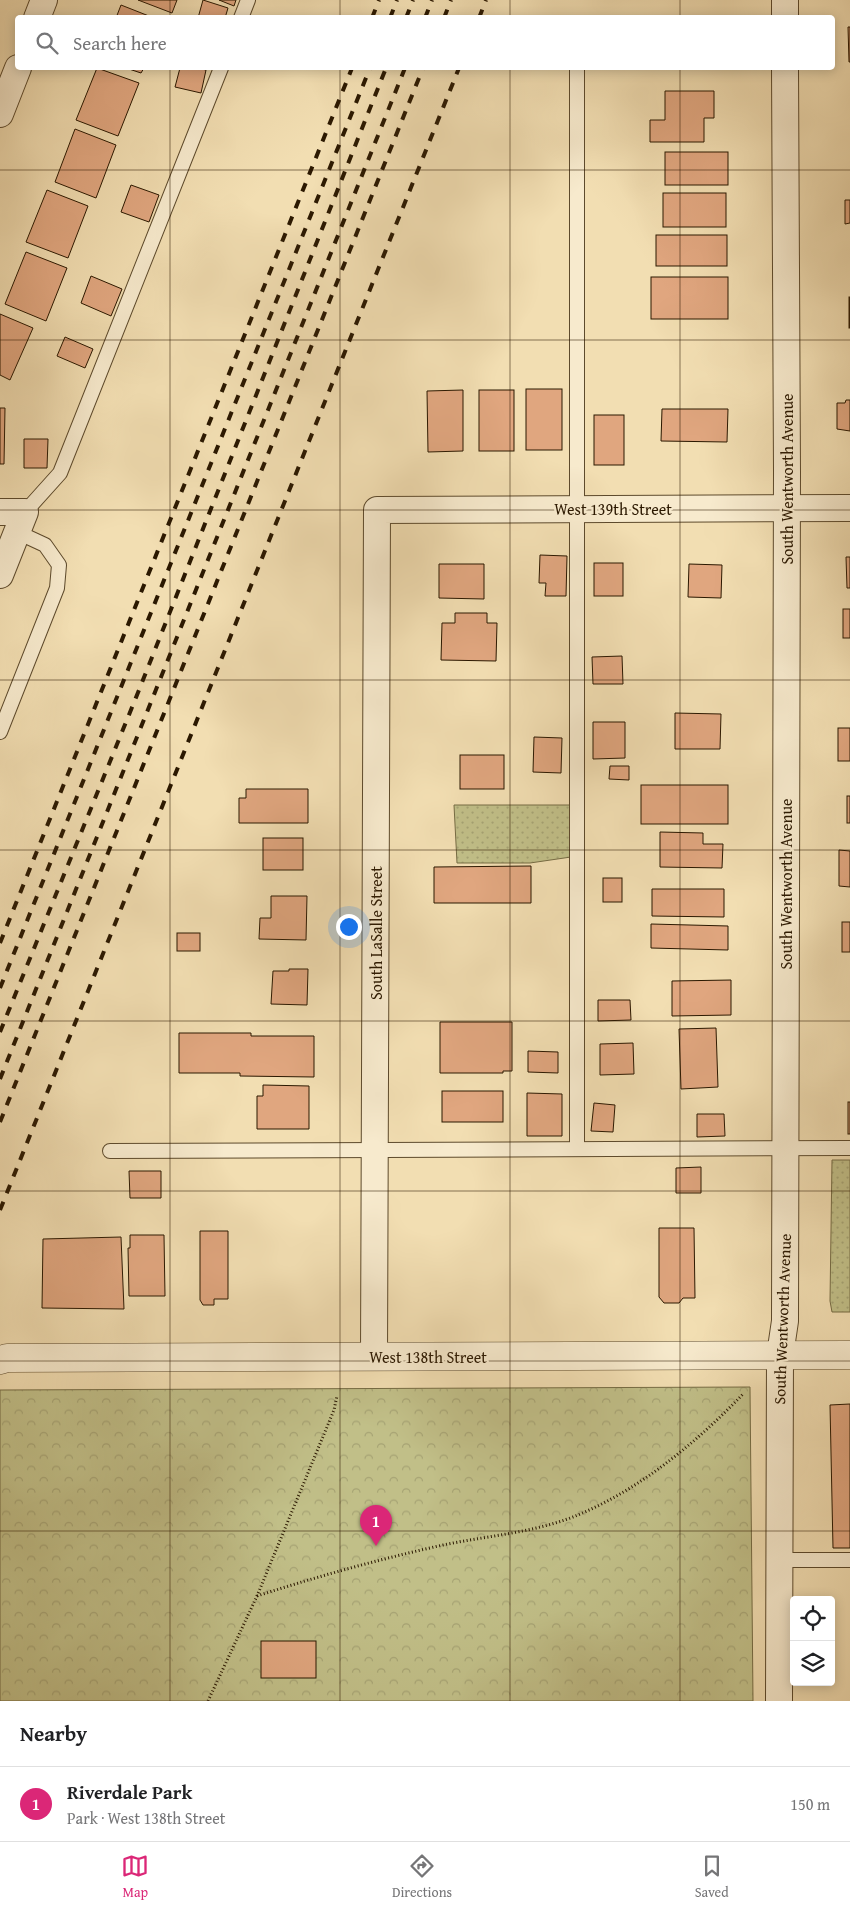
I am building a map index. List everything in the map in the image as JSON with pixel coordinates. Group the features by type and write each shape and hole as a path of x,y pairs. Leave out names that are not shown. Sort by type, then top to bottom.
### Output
{"street":[{"path":"38,15 44,0"},
{"path":"785,0 785,15"},
{"path":"0,114 17,70"},
{"name":"South Wentworth Avenue","path":"778,1701 780,1355 786,1321 787,508 785,70"},
{"name":"West 139th Street","path":"377,510 850,508"},
{"name":"South LaSalle Street","path":"374,1357 377,510"},
{"path":"0,576 14,519"},
{"name":"West 138th Street","path":"2,1358 850,1355"}],"lane":[{"path":"242,15 248,0"},
{"path":"0,732 57,588 59,565 45,545 14,519 60,473 220,70"},
{"path":"577,70 577,1149"},
{"path":"110,1151 850,1148"},
{"path":"779,1560 850,1560"}],"path":[{"path":"257,1596 316,1577 387,1558 538,1528 572,1517 603,1503 674,1458 743,1394"},
{"path":"208,1701 257,1596 334,1410 337,1396"}],"green space":[{"path":"454,805 570,805 571,857 530,863 457,863"},
{"path":"832,1160 850,1160 850,1312 832,1312 830,1301"},
{"path":"750,1387 753,1701 0,1701 0,1390"}],"building":[{"path":"138,0 177,0 172,13"},
{"path":"203,0 228,8 226,15 199,15"},
{"path":"219,0 236,0 234,6"},
{"path":"121,5 146,15 117,15"},
{"path":"848,27 850,27 850,62 849,62"},
{"path":"96,70 103,70 139,83 118,136 76,120"},
{"path":"132,70 143,70 141,73"},
{"path":"179,70 206,70 201,93 175,87"},
{"path":"665,91 714,91 714,118 704,118 704,142 650,142 650,120 665,120"},
{"path":"75,129 116,145 96,198 55,182"},
{"path":"665,152 728,152 728,185 665,185"},
{"path":"131,185 159,195 149,222 121,212"},
{"path":"47,190 88,206 68,258 26,242"},
{"path":"663,193 726,193 726,227 663,227"},
{"path":"845,200 850,200 850,223 845,224"},
{"path":"656,235 727,235 727,266 656,266"},
{"path":"26,252 67,268 46,321 5,304"},
{"path":"91,276 122,289 111,316 81,303"},
{"path":"651,277 728,277 728,319 651,319"},
{"path":"850,297 850,328 849,328"},
{"path":"0,314 33,328 10,380 0,375"},
{"path":"65,337 93,349 85,368 57,356"},
{"path":"526,389 562,389 562,450 526,450"},
{"path":"463,390 463,451 428,452 427,391"},
{"path":"479,390 514,390 514,451 479,451"},
{"path":"846,400 850,400 850,431 837,429 837,403 845,403"},
{"path":"0,408 5,408 4,464 0,464"},
{"path":"662,409 728,409 727,442 661,441"},
{"path":"594,415 624,415 624,465 594,465"},
{"path":"24,439 48,439 47,468 24,468"},
{"path":"540,555 567,556 566,596 545,596 546,583 539,583"},
{"path":"846,557 850,557 850,588 847,588"},
{"path":"594,563 623,563 623,596 594,596"},
{"path":"439,564 484,564 484,599 439,598"},
{"path":"689,564 722,565 721,598 688,597"},
{"path":"843,609 850,609 850,638 843,638"},
{"path":"455,613 487,613 487,623 497,623 496,661 441,660 442,623 455,623"},
{"path":"622,656 623,684 593,684 592,657"},
{"path":"675,713 721,714 720,749 675,749"},
{"path":"593,722 625,722 625,758 593,759"},
{"path":"838,728 850,728 850,761 838,761"},
{"path":"534,737 562,738 561,773 533,772"},
{"path":"460,755 504,755 504,789 460,789"},
{"path":"610,766 629,766 629,780 609,779"},
{"path":"641,785 728,785 728,824 641,824"},
{"path":"246,789 308,789 308,823 239,823 239,798 246,798"},
{"path":"847,796 850,796 850,823 847,823"},
{"path":"660,832 703,833 703,844 723,844 722,868 660,867"},
{"path":"263,838 303,838 303,870 263,870"},
{"path":"839,850 850,851 850,887 839,886"},
{"path":"531,866 531,903 434,903 434,867"},
{"path":"603,878 622,878 622,902 603,902"},
{"path":"652,889 724,889 724,917 652,916"},
{"path":"271,896 307,896 306,940 259,939 260,918 271,918"},
{"path":"842,922 850,922 850,952 842,952"},
{"path":"651,924 728,926 728,950 651,948"},
{"path":"177,933 200,933 200,951 177,951"},
{"path":"289,969 308,969 307,1005 271,1004 273,971 289,971"},
{"path":"731,980 731,1015 672,1016 672,981"},
{"path":"598,1000 630,1000 631,1020 598,1021"},
{"path":"440,1022 512,1022 512,1071 503,1071 503,1073 440,1073"},
{"path":"716,1028 718,1087 681,1089 679,1029"},
{"path":"179,1033 251,1033 251,1036 314,1036 314,1077 240,1076 240,1073 179,1073"},
{"path":"633,1043 634,1074 600,1075 600,1044"},
{"path":"528,1051 558,1052 558,1073 528,1072"},
{"path":"263,1085 309,1086 309,1129 257,1129 257,1096 263,1096"},
{"path":"442,1091 503,1091 503,1122 442,1122"},
{"path":"527,1093 562,1094 562,1136 527,1136"},
{"path":"848,1102 850,1102 850,1134 848,1134"},
{"path":"594,1103 615,1105 613,1132 591,1131"},
{"path":"697,1114 724,1114 725,1136 697,1137"},
{"path":"701,1167 701,1193 676,1193 676,1168"},
{"path":"129,1171 161,1171 161,1198 130,1198"},
{"path":"659,1228 694,1228 695,1298 683,1298 679,1303 664,1303 659,1297"},
{"path":"200,1231 228,1231 228,1299 214,1299 214,1305 203,1305 200,1300"},
{"path":"130,1235 164,1235 165,1296 129,1296 128,1248 130,1248"},
{"path":"121,1237 124,1309 42,1308 43,1239"},
{"path":"850,1404 850,1548 833,1548 830,1405"},
{"path":"261,1641 316,1641 316,1678 261,1678"}],"railway":[{"path":"373,15 379,0"},
{"path":"391,15 397,0"},
{"path":"407,15 413,0"},
{"path":"426,15 432,0"},
{"path":"445,15 451,0"},
{"path":"480,15 486,0"},
{"path":"0,943 351,70"},
{"path":"0,988 369,70"},
{"path":"0,1032 135,700 385,70"},
{"path":"0,1079 404,70"},
{"path":"0,1122 422,70"},
{"path":"0,1210 458,70"}],"place":[{"name":"Riverdale Park","path":"376,1546"}]}
